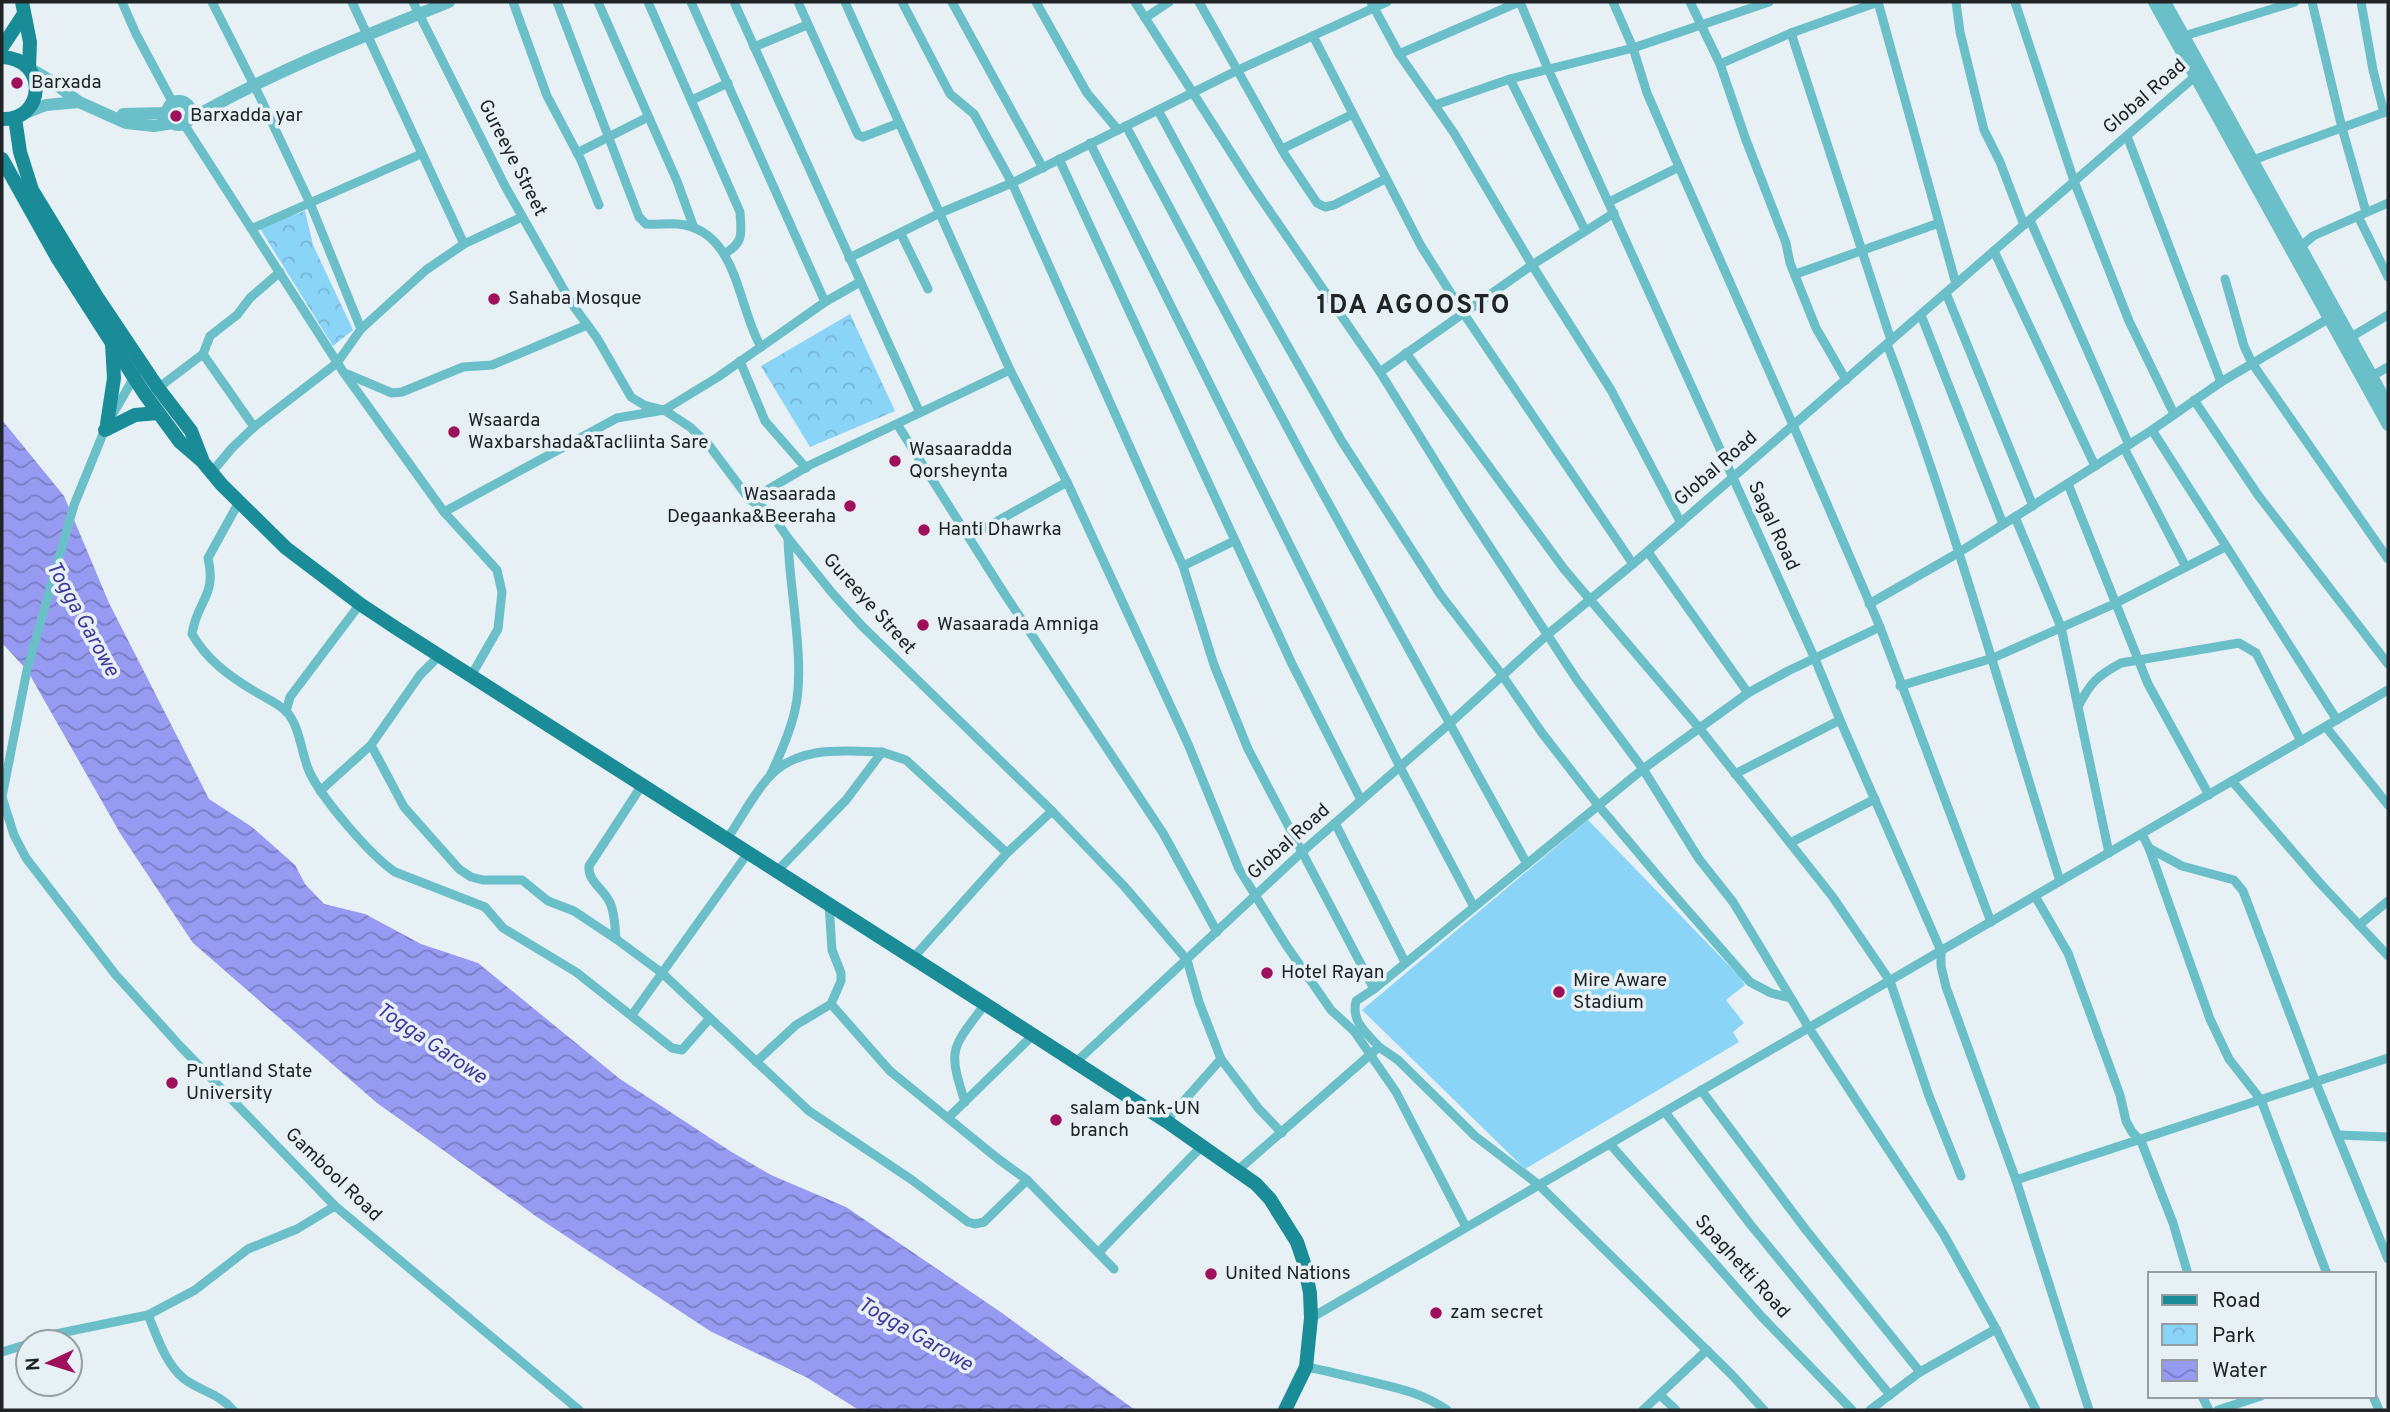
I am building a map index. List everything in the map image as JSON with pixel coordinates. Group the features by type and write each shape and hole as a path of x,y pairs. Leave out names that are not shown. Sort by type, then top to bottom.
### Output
{"main road":[{"path":"2,47 23,8"},
{"path":"23,8 30,42 29,68 36,89 35,98 13,117 32,190 97,296 139,372 158,413 180,442 202,461 286,548 360,604 985,1004 1238,1170 1270,1199 1297,1242 1308,1283 1311,1318 1306,1367 1285,1410"},
{"path":"2,57 12,58 29,68"},
{"path":"2,159 44,236 112,343 158,388 191,431 202,461"},
{"path":"106,427 114,378 112,343"},
{"path":"106,427 135,415 158,413"}],"street":[{"path":"122,2 178,114 337,363 444,512 497,570 502,592 498,629 471,676"},
{"path":"212,2 310,203 361,329"},
{"path":"352,2 464,244"},
{"path":"29,68 79,102 106,112 132,116 178,114 222,101 416,8 449,2"},
{"path":"513,2 547,96 577,153 599,205"},
{"path":"557,2 639,217 646,224 678,224 694,228 717,242 745,302 751,329 761,347"},
{"path":"598,2 677,181 694,228"},
{"path":"649,2 740,212 741,236 735,248 724,254"},
{"path":"691,2 825,302"},
{"path":"734,2 920,413"},
{"path":"798,2 858,135 863,137 899,123"},
{"path":"845,2 1010,370 1067,482 1188,744 1239,869 1331,1010 1354,1031 1396,1092 1466,1227"},
{"path":"902,2 950,94 974,114 1012,183 1182,566 1214,665 1248,749 1374,989"},
{"path":"953,2 1043,168"},
{"path":"1036,2 1087,93 1122,128 1156,185 1527,863"},
{"path":"1135,2 1253,187 1380,372 1547,635 1643,769 1699,859 1733,902 1809,1028 1944,1235 1996,1329 2036,1410"},
{"path":"1145,18 1169,2"},
{"path":"1199,2 1311,196 1325,207 1334,205 1384,179"},
{"path":"849,258 940,213 1012,183 1373,5 1387,2"},
{"path":"1399,54 1519,2"},
{"name":"Sagal Road","path":"1519,2 1815,659 1941,951 1946,987 2017,1180 2089,1410"},
{"path":"1613,2 1633,48 1647,93 1880,627 1991,922"},
{"path":"1690,2 1720,64 1786,243 1790,263 1797,274 1816,328 1846,380"},
{"path":"1434,105 1510,79 1633,48 1754,4 1769,2"},
{"path":"1720,64 1791,33 1878,2 1956,284"},
{"path":"1956,2 1960,32 1984,130 2127,446 2186,567"},
{"path":"2015,2 2074,181 2129,321 2174,414"},
{"path":"2154,2 2253,160 2297,250"},
{"path":"2165,2 2184,36 2199,73 2333,316 2388,425"},
{"path":"2184,36 2295,2"},
{"path":"2312,2 2362,214 2388,277"},
{"path":"2253,160 2386,112 2373,70 2361,2"},
{"path":"1373,5 1399,54 1454,133 1532,265 1611,390 1681,523"},
{"name":"Gureeye Street","path":"416,8 522,217 572,304 631,397 644,405 664,410 690,427 708,444 750,500 770,512 833,594 862,626 1052,811 1124,886 1187,960"},
{"path":"754,47 807,25"},
{"path":"1791,33 1993,658 2060,881"},
{"path":"1313,36 1384,179 1421,246 1633,564"},
{"name":"Global Road","path":"1075,1063 1303,851 1547,635 1648,552 2199,73"},
{"path":"1510,79 1585,230"},
{"path":"692,100 728,83"},
{"path":"178,114 222,101"},
{"path":"13,117 46,105 79,102"},
{"path":"1159,112 1340,440 1440,594 1598,805 1750,982 1770,993 1790,998"},
{"path":"1282,149 1353,114"},
{"path":"577,153 648,117"},
{"path":"2127,136 2221,382"},
{"path":"1090,143 1400,767 1474,907"},
{"path":"253,229 421,154"},
{"path":"1059,159 1234,541 1324,731 1361,800"},
{"path":"1609,202 1679,167"},
{"path":"2297,250 2313,236 2388,203"},
{"path":"1380,372 1532,265 1614,213"},
{"path":"212,472 254,427 337,363 361,329 426,271 464,244 522,217"},
{"path":"1797,274 1939,223"},
{"path":"901,234 928,289"},
{"path":"1994,251 2095,466"},
{"path":"158,388 202,354 210,336 237,315 250,298 280,272"},
{"path":"2225,279 2244,346 2252,363 2388,559"},
{"path":"444,512 617,418 664,410 825,302 860,282"},
{"path":"1946,293 2033,506"},
{"path":"1921,315 2003,524"},
{"path":"2351,337 2388,315"},
{"path":"2333,316 2351,337 2388,405"},
{"path":"1869,604 1958,553 2152,430 2221,382 2333,316"},
{"path":"344,373 392,393 402,392 463,367 492,365 587,325"},
{"path":"202,354 254,427"},
{"path":"1406,354 1564,569 1700,730 1832,896 1889,981 1929,1096 1961,1175"},
{"path":"740,361 765,421 806,468"},
{"path":"2372,376 2388,368"},
{"path":"750,500 806,468 1010,370"},
{"path":"2,797 27,670 75,505 106,427 139,372"},
{"path":"2194,400 2258,495 2388,664"},
{"path":"897,424 1163,833 1217,932"},
{"path":"2152,430 2337,720"},
{"path":"969,537 1067,482"},
{"path":"2068,484 2148,684 2209,795"},
{"path":"239,502 208,558 212,574 211,586 196,615 192,634 200,647 226,674 286,712 294,724 305,762 320,791 382,863 395,872 485,907 503,928 560,961 677,1050 682,1050 710,1018"},
{"path":"2015,517 2061,627 2109,853"},
{"path":"727,839 770,776 786,740 795,709 798,679 788,538"},
{"path":"1182,566 1234,541"},
{"path":"1900,686 1993,658 2114,604 2225,547"},
{"path":"1648,552 1748,693"},
{"path":"286,712 290,697 360,604"},
{"path":"1764,1410 1707,1350 1539,1185 1475,1136 1398,1060 1379,1047 1358,1023 1354,1012 1356,1001 1643,769 1748,693 1880,627"},
{"path":"2078,707 2088,687 2122,663 2239,643 2256,653 2301,741"},
{"path":"320,791 371,745 420,675 440,656"},
{"path":"1311,1318 2388,690"},
{"path":"1735,774 1840,720"},
{"path":"2326,727 2388,805"},
{"path":"371,745 404,807 459,869 471,877 483,880 522,880 548,901 574,911 615,939 662,973 809,1111 912,1180 968,1222 984,1222 1027,1180"},
{"path":"770,776 787,764 821,751 883,752 906,760 1007,853"},
{"path":"776,872 846,800 883,752"},
{"path":"2232,781 2388,956"},
{"path":"615,939 610,904 605,893 588,873 589,866 642,785"},
{"name":"Gambool Road","path":"2,797 10,826 26,858 115,974 189,1056 334,1206 579,1410"},
{"path":"1790,843 1875,799"},
{"path":"913,958 1007,853 1052,811"},
{"path":"1335,823 1405,962"},
{"path":"2141,834 2149,848 2218,1038 2229,1059 2261,1100 2326,1272"},
{"path":"2149,848 2182,866 2234,880 2243,891 2316,1083 2388,1259"},
{"path":"632,1015 748,853"},
{"path":"2035,896 2068,953 2120,1095 2126,1121 2141,1141 2173,1223 2187,1272"},
{"path":"2359,925 2388,901"},
{"path":"756,1062 796,1025 831,1004 841,981 841,973 832,950 829,904"},
{"path":"1187,960 1199,1002 1221,1059 1259,1109 1282,1133"},
{"path":"831,1004 890,1071 1027,1180 1114,1269"},
{"path":"965,1102 954,1068 954,1055 958,1040 985,1004"},
{"path":"948,1118 1032,1036"},
{"path":"1238,1170 1379,1047"},
{"path":"2017,1180 2388,1058"},
{"path":"1166,1121 1221,1059"},
{"path":"1701,1090 1806,1230 1920,1372"},
{"path":"1665,1112 1750,1224 1890,1395"},
{"path":"2338,1135 2388,1137"},
{"name":"Spaghetti Road","path":"1610,1144 1762,1317 1852,1410"},
{"path":"1099,1252 1202,1146"},
{"path":"84,1328 148,1315 195,1290 248,1250 297,1229 334,1206"},
{"path":"148,1315 165,1354 183,1378 225,1400 233,1410"},
{"path":"1870,1410 1920,1372 1996,1329"},
{"path":"1643,1410 1707,1350"},
{"path":"1306,1367 1408,1390 1431,1399 1447,1410"},
{"path":"1660,1395 1676,1410"},
{"path":"2218,1410 2255,1398"}],"green space":[{"path":"305,211 313,245 353,330 333,346 259,227"},
{"path":"850,314 895,411 810,447 761,366"},
{"name":"Mire Aware Stadium","path":"1588,820 1740,977 1745,985 1726,1000 1744,1023 1733,1032 1739,1042 1525,1169 1362,1010"}],"water":[{"name":"Togga Garowe","path":"2,420 64,496 109,603 209,799 252,827 295,865 305,884 324,904 365,914 421,944 478,963 620,1079 771,1175 846,1207 1002,1313 1135,1410 859,1410 806,1377 710,1331 537,1217 377,1103 193,943 120,833 27,670 2,643"}],"place":[{"name":"Barxada","path":"17,83"},
{"name":"Barxadda yar","path":"176,116"},
{"name":"Sahaba Mosque","path":"494,299"},
{"name":"Wsaarda Waxbarshada&Tacliinta Sare","path":"454,432"},
{"name":"Wasaaradda Qorsheynta","path":"895,461"},
{"name":"Wasaarada Degaanka&Beeraha","path":"850,506"},
{"name":"Hanti Dhawrka","path":"924,530"},
{"name":"Wasaarada Amniga","path":"923,625"},
{"name":"Hotel Rayan","path":"1267,973"},
{"name":"Mire Aware Stadium","path":"1559,992"},
{"name":"Puntland State University","path":"172,1083"},
{"name":"salam bank-UN branch","path":"1056,1120"},
{"name":"United Nations","path":"1211,1274"},
{"name":"zam secret","path":"1436,1313"}],"district":[{"name":"1DA AGOOSTO","path":"1414,306"}]}
